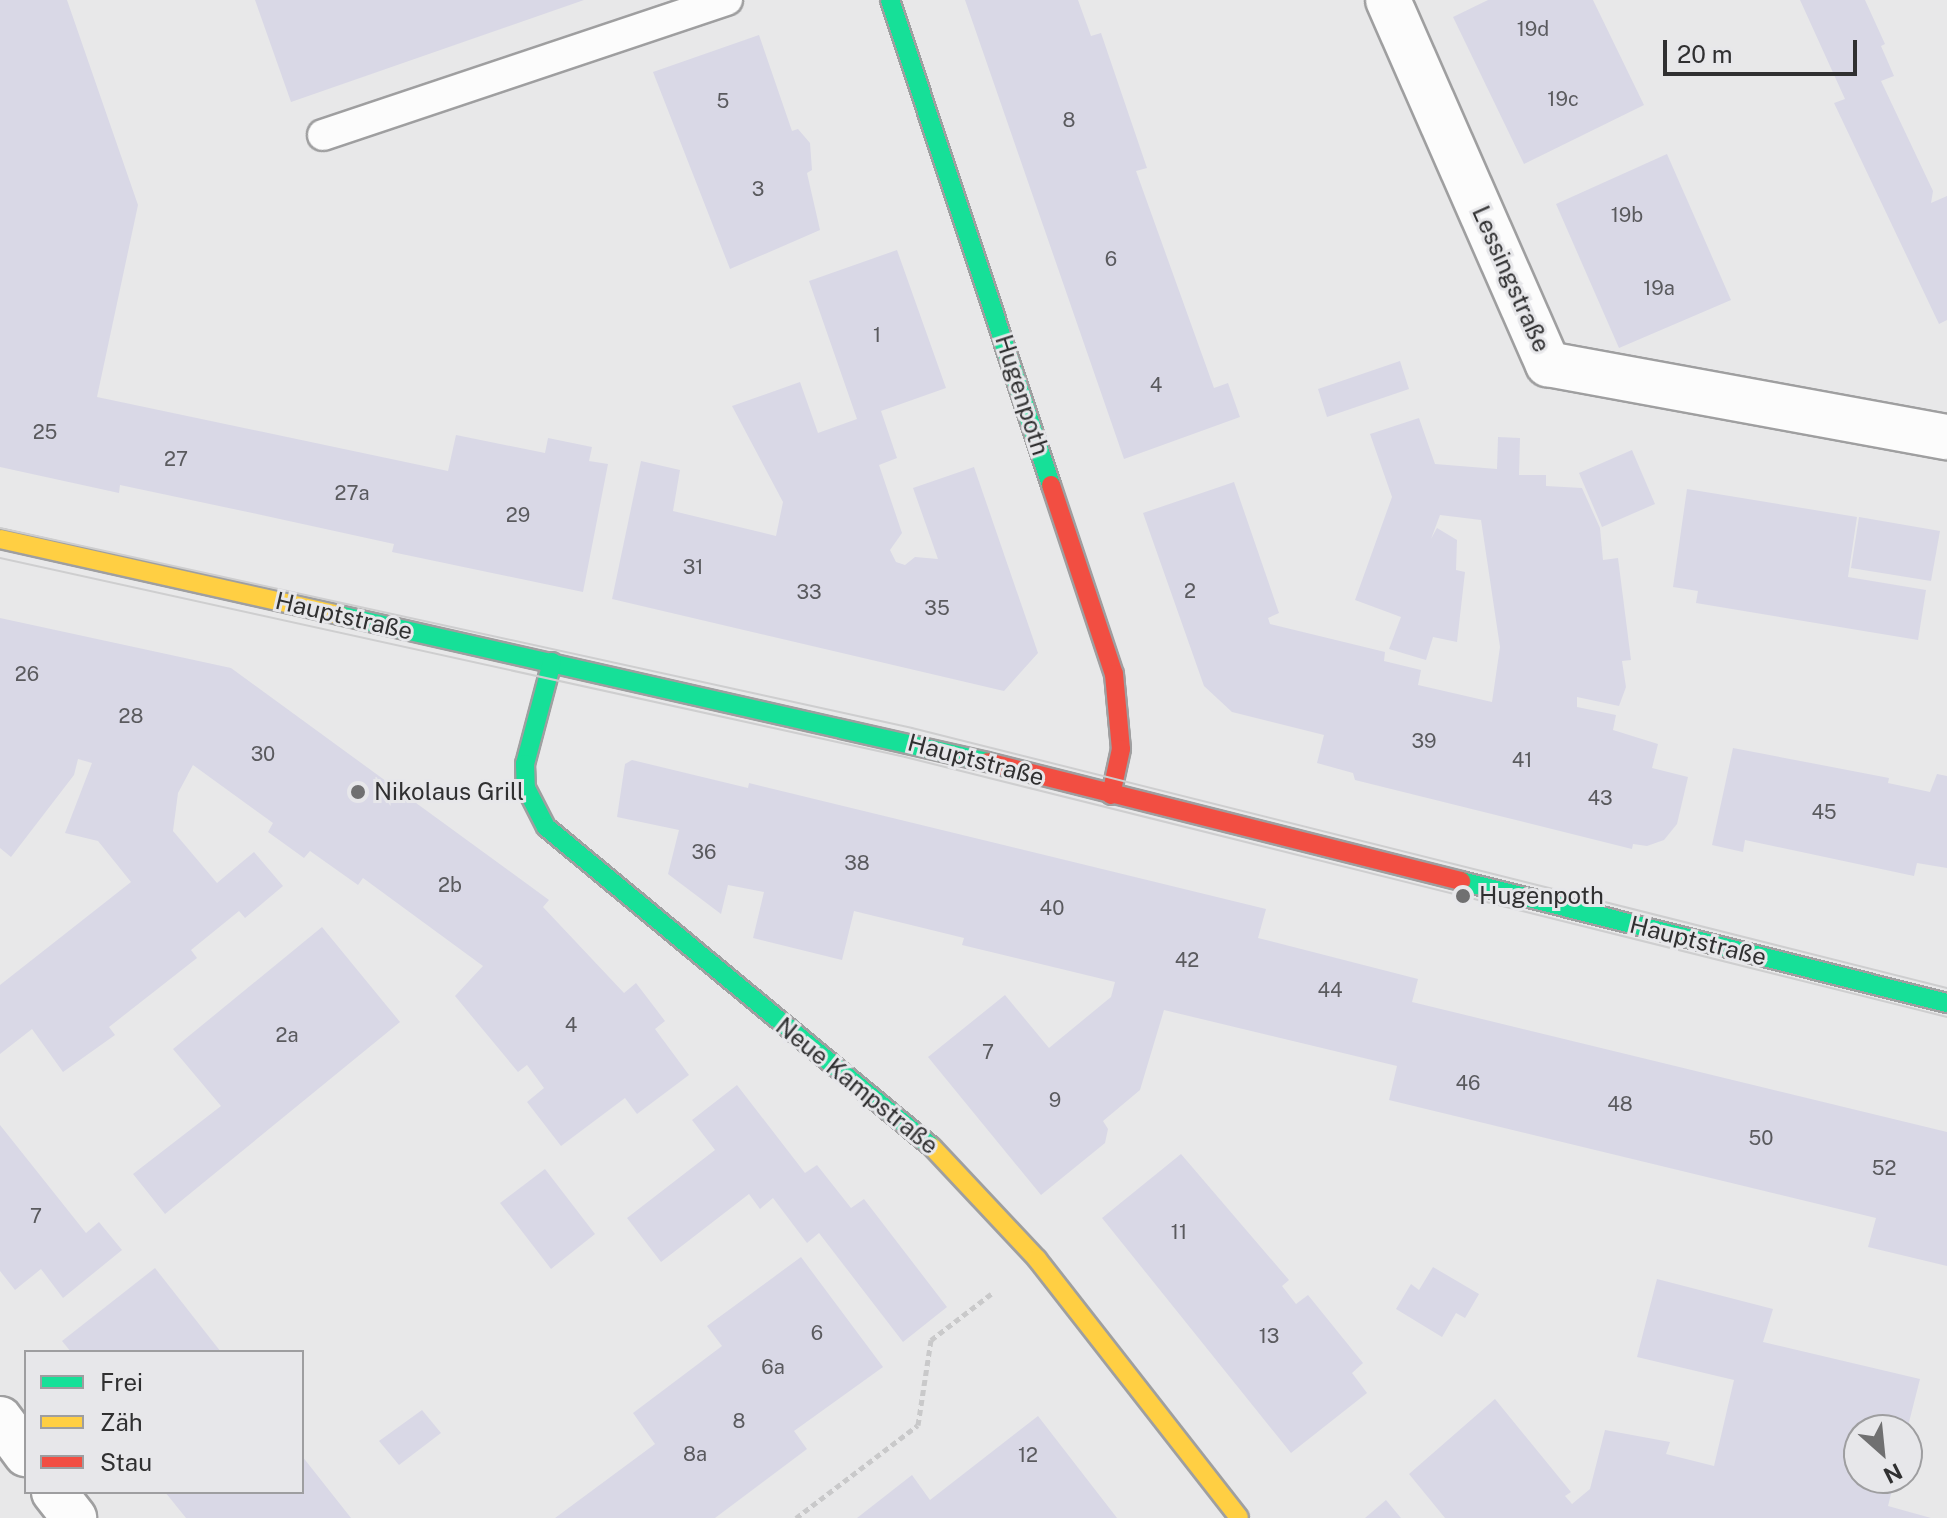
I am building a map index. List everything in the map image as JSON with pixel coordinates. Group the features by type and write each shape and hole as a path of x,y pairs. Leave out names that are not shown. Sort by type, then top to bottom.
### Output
{"street":[{"name":"Hugenpoth","path":"890,0 1114,674 1121,749 1111,795"},
{"name":"Lessingstraße","path":"1388,0 1548,364 1947,437"},
{"name":"Hauptstraße","path":"0,539 909,742 1947,1003"},
{"name":"Neue Kampstraße","path":"552,662 525,764 526,788 546,827 951,1163 1037,1259 1239,1518"},
{"path":"0,1419 24,1451"},
{"path":"56,1494 74,1518"}],"lane":[{"path":"323,135 727,0"}],"path":[{"path":"796,1518 918,1425 931,1340 1037,1259"}],"building":[{"path":"0,0 67,0 138,205 97,397 448,471 456,435 545,453 548,438 592,447 589,461 608,464 583,592 392,552 394,544 257,514 120,485 119,493 0,467"},
{"path":"255,0 584,0 291,102"},
{"path":"965,0 1078,0 1091,36 1101,33 1147,168 1136,171 1214,388 1228,383 1240,417 1124,459"},
{"path":"1488,0 1593,0 1644,105 1524,164 1453,17"},
{"path":"1800,0 1865,0 1885,44 1881,46 1894,76 1881,81 1933,191 1931,203 1947,196 1947,320 1939,324 1834,103 1845,99"},
{"path":"759,35 792,131 798,129 810,143 812,170 807,173 820,230 730,269 653,72"},
{"path":"1667,154 1731,300 1619,348 1556,204"},
{"path":"897,250 946,388 881,411 897,458 879,465 902,533 890,550 896,562 905,565 915,557 938,559 913,488 974,467 1038,653 1004,691 612,599 641,461 680,470 673,511 776,536 783,502 732,406 800,382 818,433 857,419 809,281"},
{"path":"1400,361 1409,389 1327,417 1318,389"},
{"path":"1419,418 1435,464 1497,469 1498,437 1520,438 1519,475 1546,475 1546,486 1582,488 1600,528 1603,560 1618,558 1631,660 1622,661 1626,687 1619,706 1577,697 1577,707 1616,715 1613,730 1658,744 1652,768 1688,777 1677,824 1664,840 1647,846 1633,844 1632,849 1355,780 1353,773 1317,763 1324,735 1232,712 1204,686 1143,513 1234,482 1279,613 1268,618 1270,624 1385,652 1384,661 1421,670 1418,685 1492,702 1500,647 1481,520 1440,515 1431,539 1437,528 1457,540 1456,570 1465,572 1457,642 1433,637 1426,660 1389,649 1401,617 1355,600 1392,497 1370,434"},
{"path":"1632,450 1655,504 1602,527 1579,473"},
{"path":"1687,489 1857,517 1848,577 1926,590 1918,640 1696,603 1698,591 1673,587"},
{"path":"1859,517 1940,531 1931,581 1851,568"},
{"path":"0,618 231,668 549,900 543,907 624,993 636,983 665,1021 655,1029 689,1075 637,1114 625,1098 561,1146 527,1102 544,1088 527,1065 518,1072 455,996 483,966 363,878 358,885 310,851 304,858 268,832 273,823 193,765 178,793 173,831 217,883 254,852 283,886 245,918 239,911 191,950 197,958 109,1027 115,1035 63,1072 32,1029 0,1054 0,985 131,882 98,841 65,833 92,763 78,759 74,775 11,857 0,848"},
{"path":"1733,748 1889,778 1888,783 1930,792 1937,774 1947,776 1947,868 1917,863 1914,876 1745,840 1743,852 1712,845"},
{"path":"632,760 748,788 749,783 1266,909 1258,938 1418,979 1412,1002 1947,1132 1947,1266 1868,1247 1876,1218 1389,1100 1397,1066 1164,1010 1140,1090 1103,1121 1108,1129 1105,1143 1041,1195 928,1057 1005,995 1049,1048 1111,997 1115,982 962,945 964,938 854,911 842,960 753,938 764,892 728,885 721,914 668,874 679,830 617,817 625,764"},
{"path":"322,927 400,1022 165,1214 133,1174 221,1106 173,1049"},
{"path":"737,1085 805,1173 817,1165 851,1208 864,1199 947,1307 903,1342 819,1233 807,1243 773,1198 760,1209 749,1194 661,1262 627,1218 715,1150 692,1120"},
{"path":"0,1125 86,1233 99,1222 122,1250 63,1298 41,1269 15,1290 0,1271"},
{"path":"1181,1154 1289,1280 1282,1286 1296,1304 1308,1295 1363,1363 1352,1373 1367,1393 1291,1453 1102,1218"},
{"path":"545,1169 595,1234 551,1269 500,1203"},
{"path":"801,1257 883,1367 794,1431 807,1449 715,1518 555,1518 655,1444 633,1413 722,1346 707,1326"},
{"path":"1433,1267 1479,1294 1465,1318 1456,1313 1442,1337 1396,1309 1411,1284 1419,1290"},
{"path":"155,1268 219,1350 69,1350 62,1341"},
{"path":"1657,1279 1773,1309 1763,1342 1920,1379 1911,1414 1843,1414 1843,1494 1891,1494 1888,1506 1931,1518 1445,1518 1409,1474 1495,1399 1571,1492 1565,1496 1572,1504 1590,1489 1605,1430 1670,1442 1666,1454 1714,1466 1734,1380 1637,1357"},
{"path":"422,1410 441,1433 399,1465 379,1441"},
{"path":"1038,1416 1117,1518 857,1518 912,1475 930,1500"},
{"path":"304,1459 351,1518 186,1518 167,1494 304,1494"},
{"path":"1386,1500 1401,1518 1365,1518"}],"tram line":[{"path":"0,528 912,728 1947,988"},
{"path":"0,558 905,757 1947,1017"}],"traffic: fast":[{"path":"890,0 1051,485"},
{"path":"339,615 987,762"},
{"path":"552,662 525,764 526,788 546,827 932,1147"},
{"path":"1461,881 1947,1003"}],"traffic: slow":[{"path":"0,539 339,615"},
{"path":"932,1147 1037,1259 1239,1518"}],"traffic: jam":[{"path":"1051,485 1114,674 1121,749 1111,795"},
{"path":"987,762 1461,881"}],"place":[{"name":"Nikolaus Grill","path":"358,792"},
{"name":"Hugenpoth","path":"1463,896"}]}
